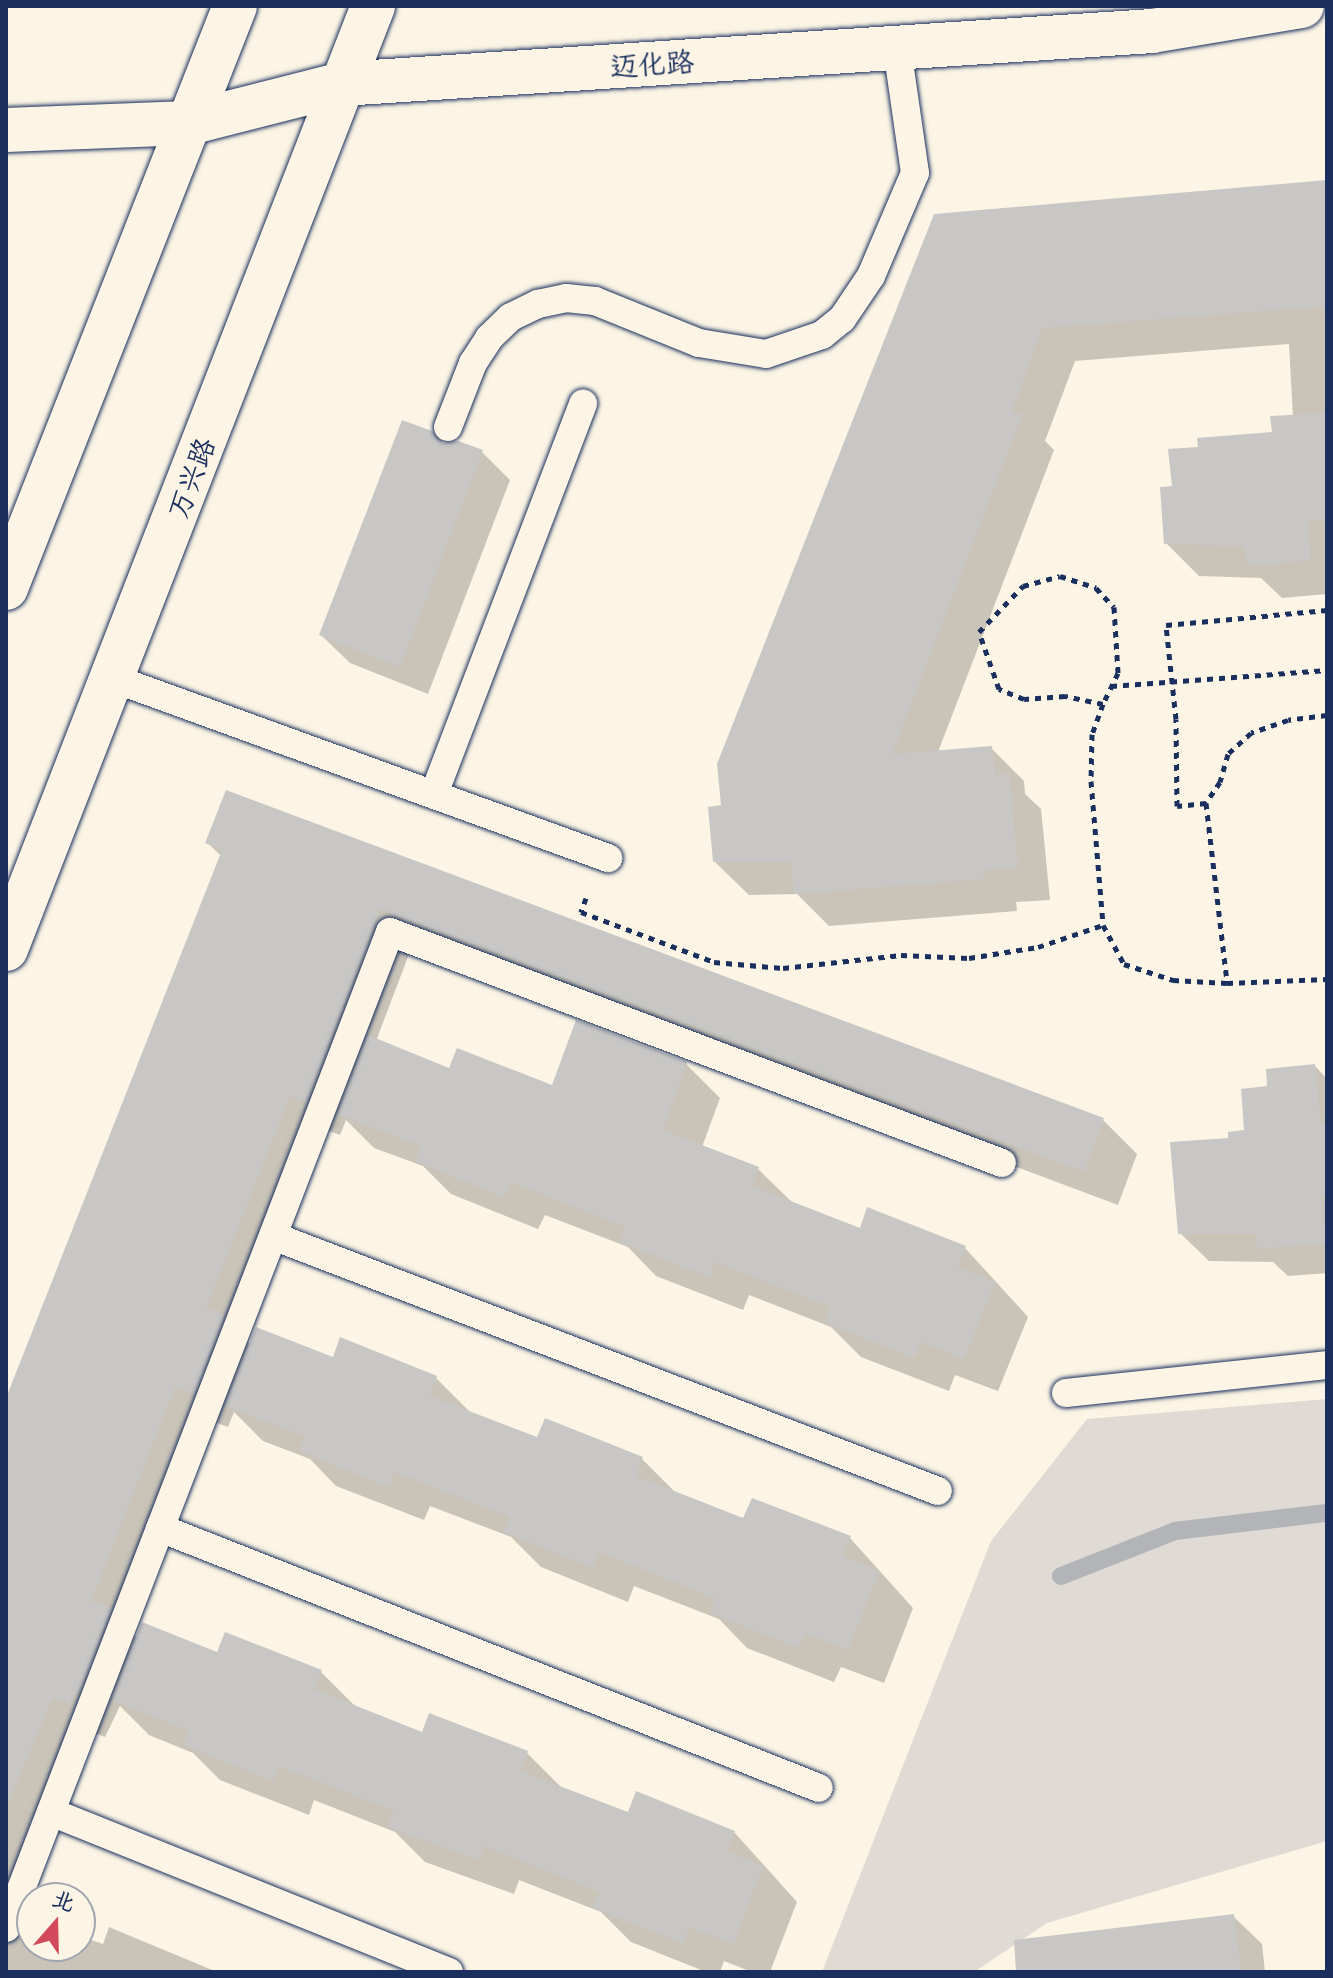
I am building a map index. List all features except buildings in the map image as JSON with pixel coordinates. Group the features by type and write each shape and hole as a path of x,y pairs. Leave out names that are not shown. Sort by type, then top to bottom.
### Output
{"main road":[{"path":"6,588 235,6"},
{"name":"万兴路","path":"6,949 373,6"},
{"name":"迈化路","path":"6,130 189,123 342,84 1152,31 1302,6"}],"lane":[{"path":"448,427 473,363 489,338 511,317 538,304 566,298 595,301 699,343 766,354 822,335 842,319 871,276 915,173 897,48"},
{"path":"434,794 583,403"},
{"path":"112,678 605,857"},
{"path":"6,1928 390,932 1002,1163"},
{"path":"273,1236 938,1491"},
{"path":"1066,1393 1327,1365"},
{"path":"160,1528 819,1788"},
{"path":"51,1812 449,1972"}],"path":[{"path":"1103,704 1065,696 1024,699 999,689 979,632 1023,586 1060,576 1096,588 1114,607 1112,641 1118,673 1092,734 1091,781 1103,925 1124,964 1173,980 1227,983 1327,979"},
{"path":"1206,803 1177,806 1173,683 1166,625 1327,610"},
{"path":"1111,686 1327,670"},
{"path":"1227,983 1206,803 1220,782 1228,754 1251,733 1288,720 1327,715"},
{"path":"605,857 581,912 714,962 783,968 901,955 969,958 1038,947 1103,925"}],"shaded area":[{"path":"1327,1399 1327,1841 1047,1923 974,1972 822,1972 991,1541 1087,1419"}],"waterway":[{"path":"1061,1576 1175,1531 1327,1513"}]}
